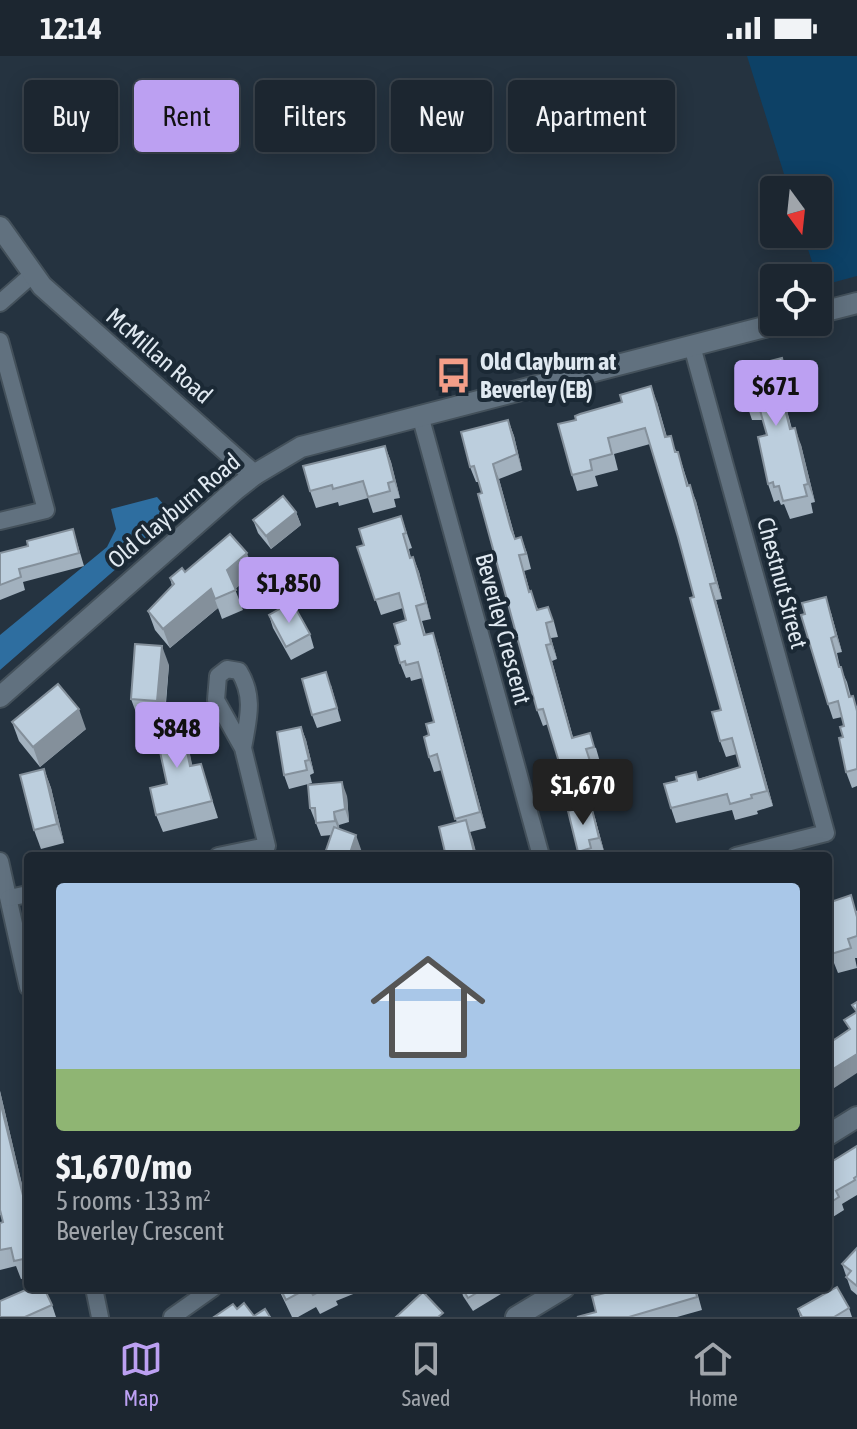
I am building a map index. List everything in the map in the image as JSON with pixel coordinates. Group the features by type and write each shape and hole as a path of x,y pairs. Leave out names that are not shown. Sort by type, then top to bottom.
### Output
{"main road":[{"name":"McMillan Road","path":"0,227 42,286 254,475"},
{"path":"832,309 857,303"},
{"name":"Old Clayburn Road","path":"0,697 254,475 301,447 760,328"},
{"path":"832,1133 857,1117"},
{"path":"516,1317 557,1292"}],"street":[{"path":"0,303 33,274"},
{"path":"0,341 46,510 0,521"},
{"name":"Chestnut Street","path":"692,346 826,833 752,852"},
{"name":"Beverley Crescent","path":"420,415 540,852"},
{"path":"238,852 267,846 243,748"},
{"path":"0,861 24,968"},
{"path":"9,898 24,895"},
{"path":"95,1292 100,1317"},
{"path":"172,1317 207,1292"}],"shaded area":[{"path":"747,56 857,56 857,276 832,283 832,264 813,264 808,248 832,248 832,176 785,176"},
{"path":"157,497 165,506 164,527 0,670 0,635 107,547 116,529 111,509"}],"building":[{"path":"782,358 788,383 779,385 790,429 795,428 808,484 804,485 807,496 783,501 779,486 774,487 773,482 768,484 758,437 767,435 758,403 746,402 738,369"},
{"path":"651,386 665,437 671,436 687,486 690,485 716,583 710,584 767,791 730,804 727,794 671,808 664,784 696,772 698,780 740,767 732,738 720,741 712,712 721,710 690,598 694,597 645,428 608,438 612,454 590,460 592,470 572,475 558,424 622,402 620,395"},
{"path":"508,420 517,454 493,464 511,529 515,539 521,537 526,554 519,555 529,592 537,610 548,607 553,621 546,623 551,644 546,645 572,738 590,733 594,747 586,749 591,764 562,772 543,709 537,710 478,494 482,493 474,466 470,467 461,432"},
{"path":"385,446 394,481 388,483 390,491 368,497 363,481 310,491 303,466"},
{"path":"283,496 296,512 266,536 253,520"},
{"path":"401,516 406,533 403,534 426,603 416,606 424,635 433,633 480,812 455,819 437,754 429,757 424,737 429,735 426,724 434,722 418,662 400,663 395,646 400,644 394,624 406,620 399,593 375,600 357,547 364,545 359,529"},
{"path":"73,529 79,553 19,569 21,577 0,585 0,553 28,546 27,541"},
{"path":"230,534 247,553 227,570 236,590 215,599 211,589 163,629 148,611 174,584 170,578 182,568 185,572"},
{"path":"826,597 836,636 831,638 849,697 853,696 857,711 857,769 846,772 839,738 843,737 840,727 844,726 838,701 828,704 801,615 805,614 802,603"},
{"path":"292,602 310,634 286,647 269,615"},
{"path":"135,644 162,646 157,701 131,699"},
{"path":"326,672 337,708 312,715 302,679"},
{"path":"58,684 79,709 33,747 12,722"},
{"path":"179,713 190,766 201,764 212,801 156,815 150,788 167,784 153,719"},
{"path":"301,727 309,760 305,761 307,770 284,775 277,732"},
{"path":"44,769 57,824 34,830 20,775"},
{"path":"342,782 345,809 334,812 335,821 316,823 315,808 310,808 308,785"},
{"path":"591,805 599,838 589,840 591,848 578,852 568,811"},
{"path":"466,820 474,852 445,852 439,827"},
{"path":"334,827 356,835 350,852 325,852"},
{"path":"851,895 857,917 857,936 848,939 851,948 832,954 832,902"},
{"path":"857,1012 857,1054 832,1070 832,1041 850,1029 844,1020"},
{"path":"0,1101 24,1200 24,1259 14,1261 11,1248 0,1250 0,1223 3,1222 0,1210"},
{"path":"857,1146 857,1176 836,1191 839,1197 832,1201 832,1162"},
{"path":"857,1248 857,1286 846,1277 851,1271 842,1264"},
{"path":"837,1287 849,1308 834,1317 802,1317 798,1309"},
{"path":"24,1291 46,1292 52,1305 25,1317 0,1317 0,1301"},
{"path":"282,1292 301,1292 286,1300"},
{"path":"423,1292 443,1313 438,1317 396,1317"},
{"path":"464,1292 478,1292 468,1298"},
{"path":"609,1292 696,1292 697,1297 629,1317 577,1317 596,1312 592,1296"},
{"path":"244,1303 254,1316 265,1309 270,1317 214,1317 233,1304 237,1309"}],"place":[{"name":"Old Clayburn at Beverley (EB)","path":"454,376"}]}
